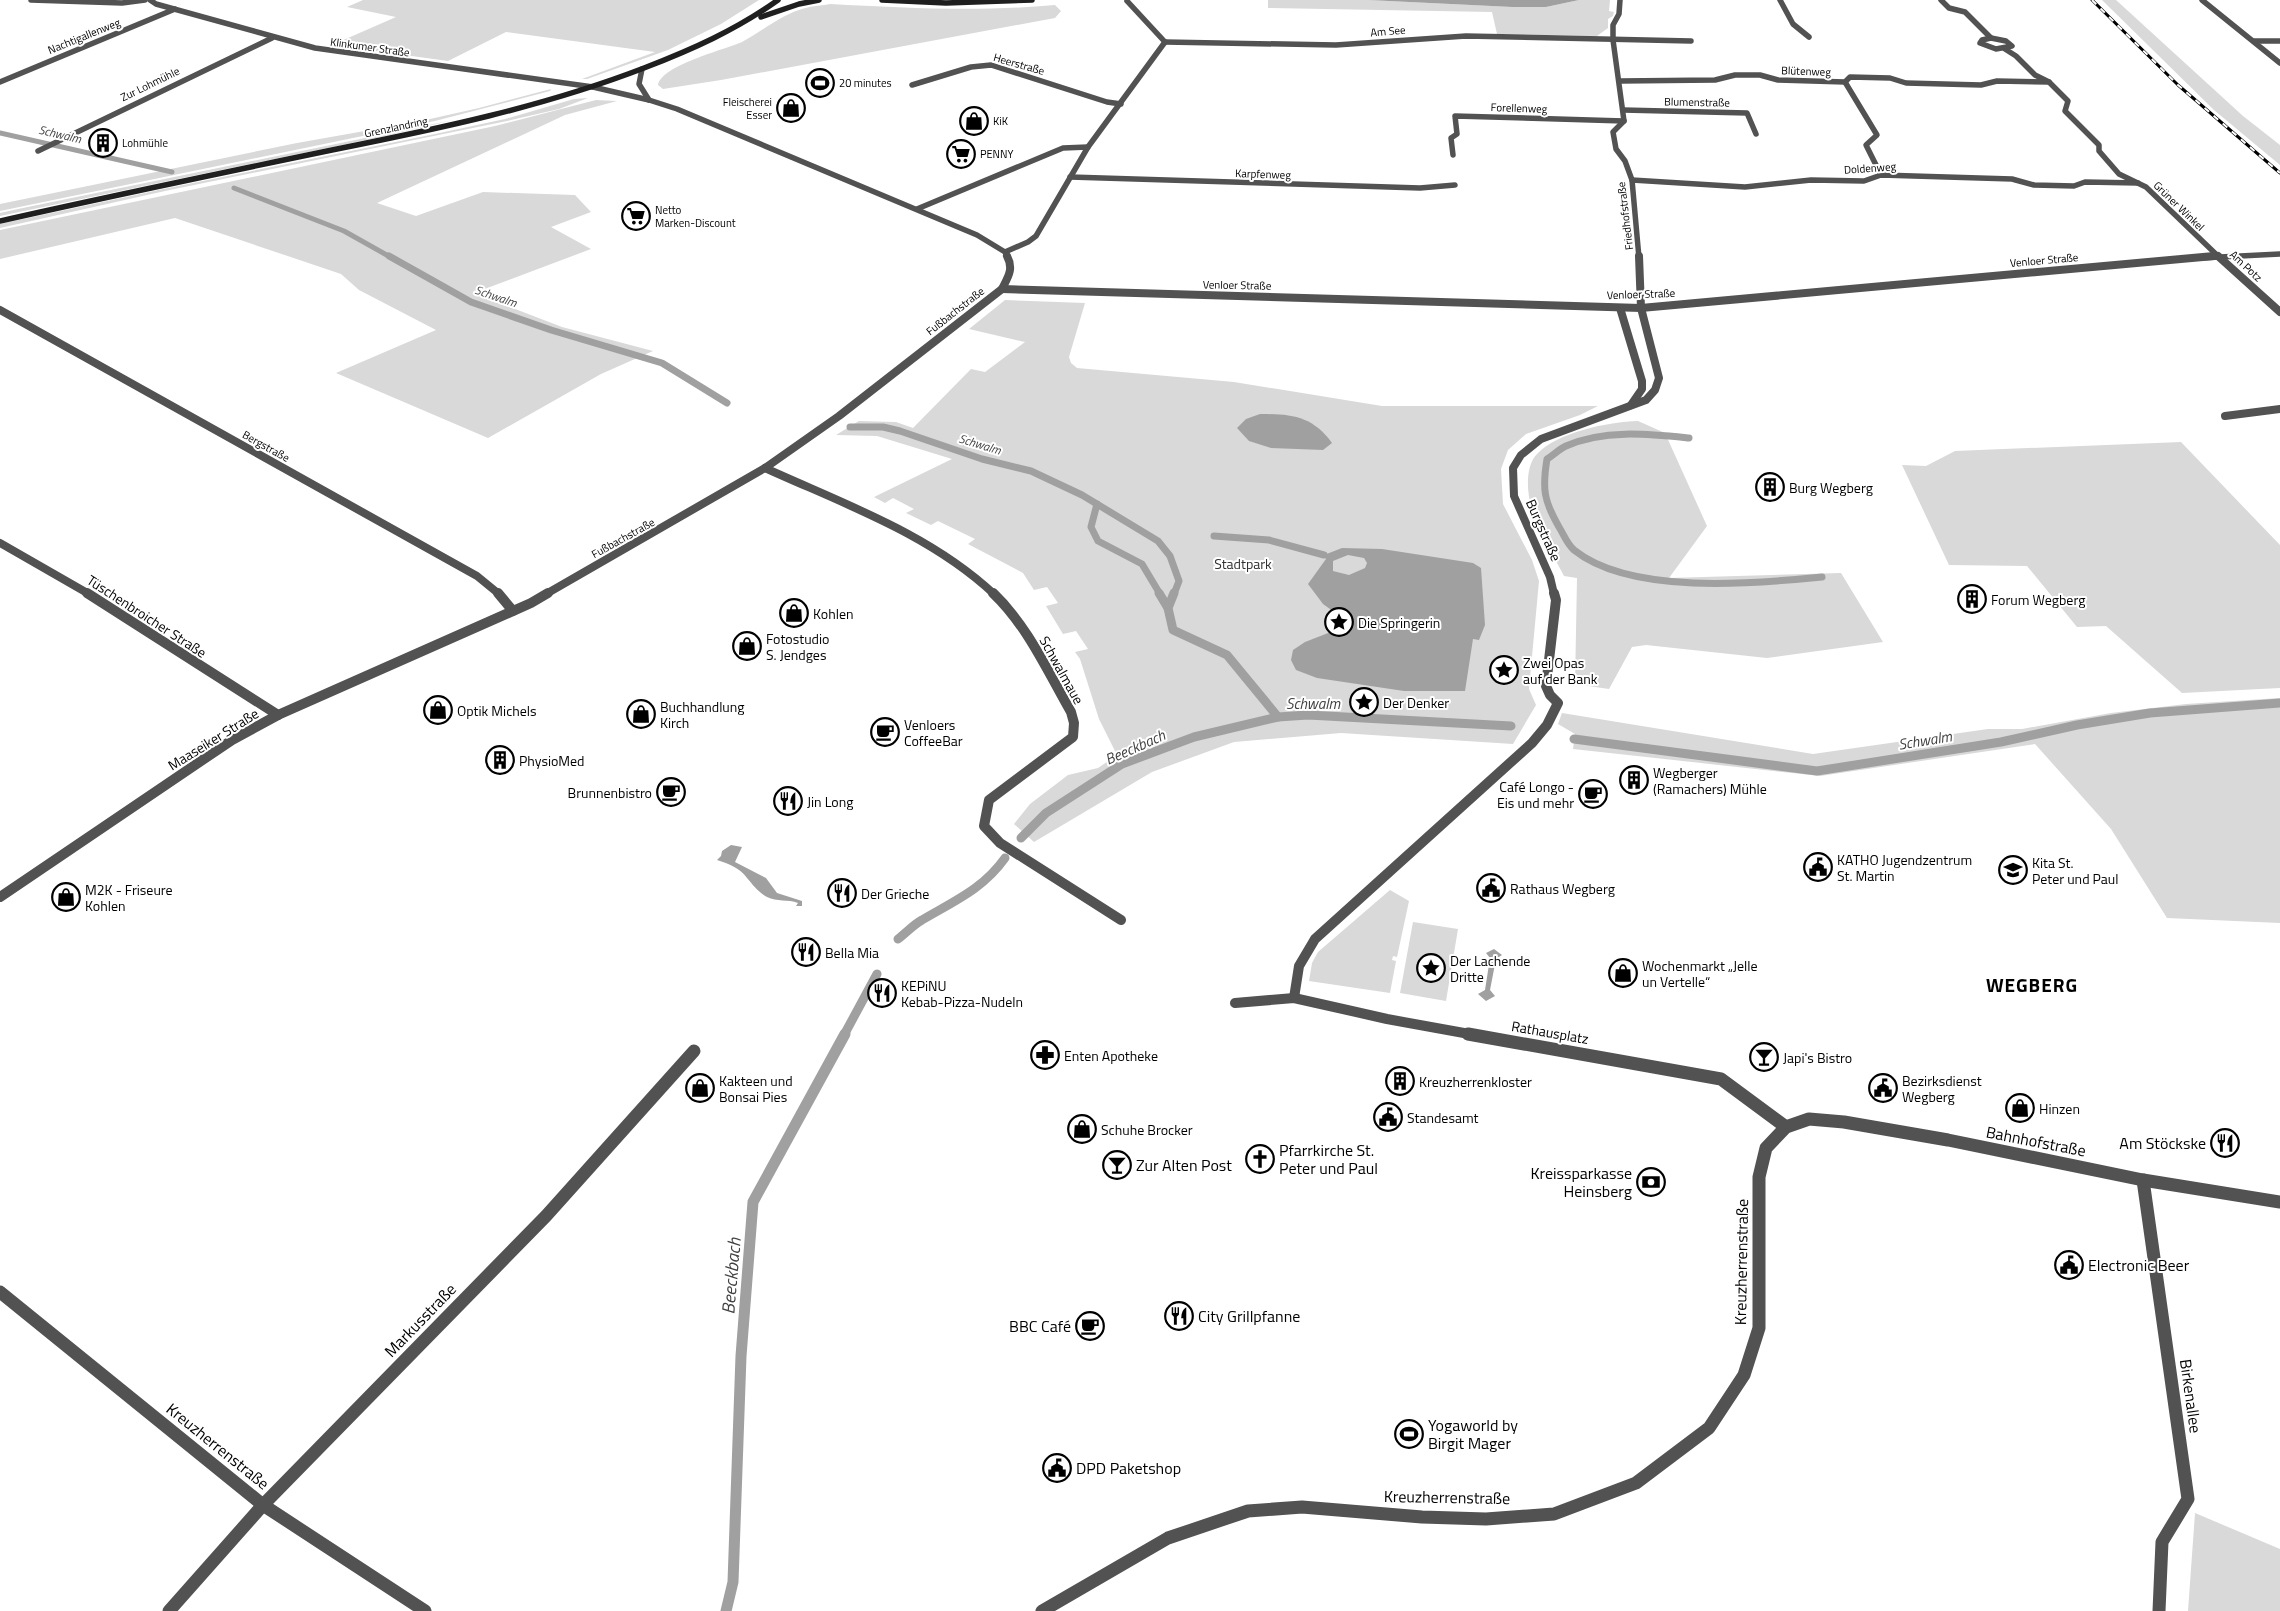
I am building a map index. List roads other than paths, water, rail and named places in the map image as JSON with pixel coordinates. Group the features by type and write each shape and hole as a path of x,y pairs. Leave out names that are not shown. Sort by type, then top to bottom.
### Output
{"main road":[{"name":"Grenzlandring","path":"0,220 454,124 593,87 704,43 742,24 778,0"},
{"path":"742,24 786,8 819,0"},
{"path":"882,0 946,3 1032,0"}],"street":[{"path":"31,0 122,3 145,0"},
{"name":"Klinkumer Straße","path":"150,0 156,4 272,38 349,55 593,87"},
{"name":"Friedhofstraße","path":"1620,0 1620,14 1613,24 1613,40 1624,121 1613,132 1616,148 1625,161 1632,180 1639,253 1641,308"},
{"path":"1780,0 1793,24 1809,37"},
{"name":"Grüner Winkel","path":"1941,0 1949,8 1966,12 1991,38"},
{"path":"2202,0 2280,63"},
{"path":"593,87 649,100 696,116 977,235 1005,252 1028,242 1036,236 1088,147 1165,42 1127,1"},
{"name":"Nachtigallenweg","path":"0,82 175,9"},
{"name":"Am See","path":"1165,42 1336,45 1466,36 1613,40"},
{"name":"Zur Lohmühle","path":"38,151 272,38"},
{"name":"Grüner Winkel","path":"1991,38 2012,44 2011,47 2005,49 1989,48 1980,43 1982,40 1991,38"},
{"path":"1613,40 1691,41"},
{"path":"2254,42 2280,41"},
{"name":"Grüner Winkel","path":"2005,49 2016,56 2035,75 2049,82 2068,101 2066,111 2099,145 2099,151 2119,174 2146,187 2219,256"},
{"name":"Heerstraße","path":"912,85 971,67 991,65 1107,102 1121,104"},
{"path":"642,69 639,84 649,100"},
{"name":"Blütenweg","path":"1620,81 1715,80 1735,75 1752,75 1778,80 1845,82 1850,77 1890,78 1906,83 1981,85 1996,81 2049,82"},
{"path":"1845,82 1877,135 1866,145 1881,176"},
{"name":"Blumenstraße","path":"1623,110 1747,113 1756,134"},
{"name":"Forellenweg","path":"1453,155 1451,138 1457,134 1455,116 1624,121"},
{"path":"917,209 1063,148 1088,147"},
{"name":"Doldenweg","path":"1632,180 1745,187 1811,180 1864,180 1881,176 2012,179 2034,185 2074,186 2085,182 2138,183"},
{"name":"Karpfenweg","path":"1070,177 1420,188 1454,184"},
{"name":"Fußbachstraße","path":"513,611 531,603 661,530 765,468 839,416 1002,289 1011,271 1011,263 1005,252"},
{"name":"Venloer Straße","path":"1002,289 1641,308 2219,256 2280,254"},
{"name":"Am Potz","path":"2219,256 2280,312"},
{"path":"1620,308 1642,381 1642,389 1639,396 1630,406"},
{"name":"Burgstraße","path":"1294,998 1299,966 1315,939 1532,743 1547,725 1558,703 1550,695 1546,686 1556,600 1550,577 1514,496 1513,468 1521,455 1541,439 1646,400 1653,394 1659,386 1658,369 1641,308"},
{"name":"Bergstraße","path":"0,310 478,576 500,595 513,611"},
{"path":"2225,416 2280,409"},
{"name":"Schwalmaue","path":"765,468 904,532 976,577 1008,606 1033,645 1071,712 1074,724 1073,736 989,800 984,826 1000,843 1121,920"},
{"name":"Tüschenbroicher Straße","path":"0,543 32,560 134,622 213,676 278,715"},
{"name":"Maaseiker Straße","path":"0,897 25,882 232,740 278,715 513,611"},
{"name":"Rathausplatz","path":"1234,1003 1294,998 1387,1019 1721,1079 1786,1127"},
{"name":"Markusstraße","path":"169,1611 263,1505 546,1216 694,1051"},
{"name":"Bahnhofstraße","path":"1786,1127 1809,1120 1844,1122 1948,1140 2143,1180 2280,1202"},
{"name":"Kreuzherrenstraße","path":"1042,1611 1168,1538 1248,1511 1302,1507 1422,1517 1486,1519 1554,1514 1636,1483 1709,1428 1744,1375 1759,1328 1759,1177 1766,1148 1786,1127"},
{"name":"Birkenallee","path":"2143,1180 2188,1499 2162,1542 2158,1611"},
{"name":"Kreuzherrenstraße","path":"0,1292 263,1505 425,1611"}],"waterway":[{"name":"Schwalm","path":"0,133 172,172"},
{"name":"Schwalm","path":"234,188 344,231 392,258"},
{"name":"Schwalm","path":"389,256 471,302 551,330 662,363 727,403"},
{"name":"Schwalm","path":"850,427 883,427 900,431 982,459 1031,471 1097,504"},
{"path":"1689,438 1643,434 1596,437 1566,446 1547,459 1545,479 1547,502 1572,548 1598,564 1627,574 1659,580 1693,583 1728,583 1822,577"},
{"name":"Schwalm","path":"1097,504 1158,541 1170,556 1179,581 1174,594"},
{"name":"Schwalm","path":"1097,504 1091,527 1098,541 1142,564 1160,594"},
{"path":"1214,536 1269,540 1324,555"},
{"name":"Schwalm","path":"1159,593 1168,608"},
{"name":"Schwalm","path":"1168,608 1174,593"},
{"name":"Schwalm","path":"1168,608 1173,630 1227,655 1278,717"},
{"name":"Schwalm","path":"1574,739 1817,771 2001,742 2077,725 2150,713 2280,703"},
{"name":"Schwalm","path":"1278,717 1308,715 1511,726"},
{"name":"Beeckbach","path":"1021,838 1046,813 1122,764 1194,737 1278,717"},
{"name":"Beeckbach","path":"898,939 919,922 978,886 1005,858"},
{"name":"Beeckbach","path":"844,1035 877,974"},
{"name":"Beeckbach","path":"726,1611 733,1582 741,1356 753,1202 845,1034"}],"railway":[{"path":"2092,0 2178,85 2280,173"}],"place":[{"name":"20 minutes","path":"820,83"},
{"name":"Fleischerei Esser","path":"791,108"},
{"name":"KiK","path":"974,121"},
{"name":"Lohmühle","path":"103,143"},
{"name":"PENNY","path":"961,154"},
{"name":"Netto Marken-Discount","path":"636,216"},
{"name":"Burg Wegberg","path":"1770,487"},
{"name":"Forum Wegberg","path":"1972,599"},
{"name":"Kohlen","path":"794,613"},
{"name":"Die Springerin","path":"1339,622"},
{"name":"Fotostudio S. Jendges","path":"747,646"},
{"name":"Zwei Opas auf der Bank","path":"1504,670"},
{"name":"Der Denker","path":"1364,702"},
{"name":"Optik Michels","path":"438,710"},
{"name":"Buchhandlung Kirch","path":"641,714"},
{"name":"Venloers CoffeeBar","path":"885,732"},
{"name":"PhysioMed","path":"500,760"},
{"name":"Wegberger (Ramachers) Mühle","path":"1634,780"},
{"name":"Brunnenbistro","path":"671,792"},
{"name":"Café Longo - Eis und mehr","path":"1593,794"},
{"name":"Jin Long","path":"788,801"},
{"name":"KATHO Jugendzentrum St. Martin","path":"1818,867"},
{"name":"Kita St. Peter und Paul","path":"2013,870"},
{"name":"Rathaus Wegberg","path":"1491,888"},
{"name":"Der Grieche","path":"842,893"},
{"name":"M2K - Friseure Kohlen","path":"66,897"},
{"name":"Bella Mia","path":"806,952"},
{"name":"Der Lachende Dritte","path":"1431,968"},
{"name":"Wochenmarkt „Jelle un Vertelle“","path":"1623,973"},
{"name":"KEPiNU Kebab-Pizza-Nudeln","path":"882,993"},
{"name":"Enten Apotheke","path":"1045,1055"},
{"name":"Japi's Bistro","path":"1764,1057"},
{"name":"Kreuzherrenkloster","path":"1400,1081"},
{"name":"Kakteen und Bonsai Pies","path":"700,1088"},
{"name":"Bezirksdienst Wegberg","path":"1883,1088"},
{"name":"Hinzen","path":"2020,1108"},
{"name":"Standesamt","path":"1388,1117"},
{"name":"Schuhe Brocker","path":"1082,1129"},
{"name":"Am Stöckske","path":"2225,1143"},
{"name":"Pfarrkirche St. Peter und Paul","path":"1260,1159"},
{"name":"Zur Alten Post","path":"1117,1165"},
{"name":"Kreissparkasse Heinsberg","path":"1651,1182"},
{"name":"Electronic Beer","path":"2069,1265"},
{"name":"City Grillpfanne","path":"1179,1316"},
{"name":"BBC Café","path":"1090,1326"},
{"name":"Yogaworld by Birgit Mager","path":"1409,1434"},
{"name":"DPD Paketshop","path":"1057,1468"}],"district":[{"name":"WEGBERG","path":"2032,984"}],"park label":[{"name":"Stadtpark","path":"1243,563"}]}
